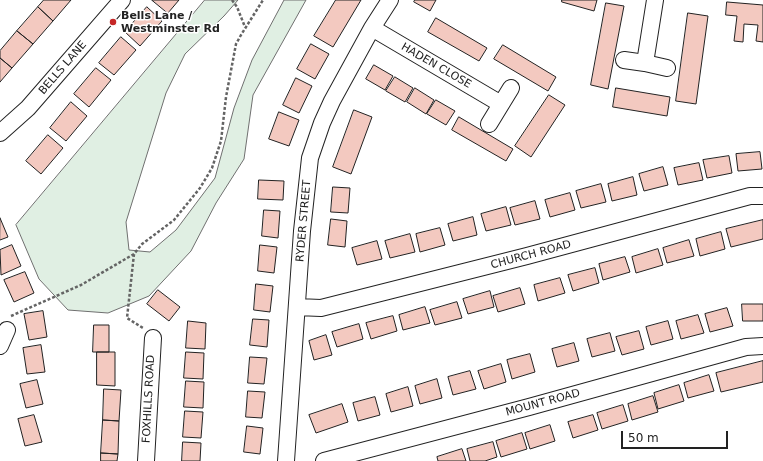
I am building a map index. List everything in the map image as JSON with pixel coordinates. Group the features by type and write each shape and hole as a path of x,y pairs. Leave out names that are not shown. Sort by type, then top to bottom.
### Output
{"street":[{"name":"BELLS LANE","path":"0,133 28,108 122,0"},
{"name":"RYDER STREET","path":"286,461 302,231 310,158 322,122 332,101 372,28 390,0"},
{"path":"645,63 656,0"},
{"name":"HADEN CLOSE","path":"372,28 501,104"},
{"path":"624,60 667,68"},
{"path":"489,124 511,88"},
{"name":"CHURCH ROAD","path":"297,307 321,308 520,258 750,196 763,196"},
{"path":"0,346 7,330"},
{"name":"FOXHILLS ROAD","path":"146,461 151,335"},
{"name":"MOUNT ROAD","path":"324,461 529,407 746,346 763,346"}],"path":[{"path":"232,0 237,7 245,27"},
{"path":"7,330 3,319 81,285 134,254 142,244 174,220 200,188 208,176 221,141 226,97 234,51 245,27 263,0"},
{"path":"134,254 127,318 151,335"}],"green space":[{"path":"205,0 238,0 224,16 185,54 166,93 126,222 129,250 150,252 176,230 215,178 234,108 252,60 284,0 306,0 253,95 244,159 216,203 191,251 149,296 108,313 68,310 39,279 16,225"}],"building":[{"path":"44,0 71,0 53,21 38,7"},
{"path":"152,0 179,0 168,13"},
{"path":"336,0 361,0 333,47 314,36"},
{"path":"415,0 436,0 430,11 414,2"},
{"path":"562,0 597,0 594,11 562,2"},
{"path":"727,2 763,5 763,42 756,41 758,25 744,24 743,42 734,41 737,16 726,15"},
{"path":"606,3 624,6 608,89 591,85"},
{"path":"38,7 53,21 33,44 17,31"},
{"path":"147,7 162,21 140,46 125,32"},
{"path":"688,13 708,16 696,104 676,101"},
{"path":"436,18 487,48 479,61 428,32"},
{"path":"17,31 33,44 12,68 0,58 0,51"},
{"path":"121,37 136,50 114,75 99,63"},
{"path":"311,44 329,54 315,79 297,69"},
{"path":"503,45 556,77 548,91 494,59"},
{"path":"0,58 12,68 0,82"},
{"path":"374,65 393,76 385,90 366,79"},
{"path":"96,68 111,80 89,107 74,94"},
{"path":"395,77 413,88 405,102 386,91"},
{"path":"296,78 312,86 299,113 283,105"},
{"path":"415,88 434,100 426,114 407,102"},
{"path":"616,88 670,97 667,116 613,107"},
{"path":"549,95 565,105 531,157 515,146"},
{"path":"436,100 455,111 446,125 427,114"},
{"path":"71,102 87,116 66,141 50,128"},
{"path":"354,110 372,117 351,174 333,167"},
{"path":"279,112 299,120 289,146 269,139"},
{"path":"459,117 513,149 506,161 452,130"},
{"path":"48,135 63,148 41,174 26,161"},
{"path":"760,152 762,169 738,171 736,154"},
{"path":"729,156 732,173 707,178 703,160"},
{"path":"699,163 703,180 678,185 674,168"},
{"path":"663,167 668,185 644,191 639,174"},
{"path":"633,177 637,195 612,201 608,184"},
{"path":"259,180 284,181 283,200 258,199"},
{"path":"601,184 606,202 581,208 576,191"},
{"path":"333,187 350,188 348,213 331,212"},
{"path":"570,193 575,210 550,217 545,200"},
{"path":"535,201 540,219 515,225 510,208"},
{"path":"506,207 511,225 486,231 481,214"},
{"path":"264,210 280,211 278,238 262,236"},
{"path":"473,217 477,235 453,241 448,224"},
{"path":"0,218 8,237 0,240"},
{"path":"331,219 347,221 345,247 328,245"},
{"path":"763,220 763,239 731,247 726,229"},
{"path":"440,228 445,245 420,252 416,234"},
{"path":"721,232 725,249 700,256 696,239"},
{"path":"410,234 415,252 390,258 385,241"},
{"path":"689,240 694,256 667,263 663,248"},
{"path":"377,241 382,259 357,265 352,248"},
{"path":"12,245 21,266 1,275 0,250"},
{"path":"260,245 277,247 274,273 258,271"},
{"path":"658,249 663,265 636,273 632,257"},
{"path":"625,257 630,272 603,280 599,264"},
{"path":"595,268 599,283 573,291 568,275"},
{"path":"25,272 34,293 14,302 4,280"},
{"path":"560,278 565,293 538,301 534,285"},
{"path":"256,284 273,286 270,312 254,310"},
{"path":"520,288 525,304 498,312 493,296"},
{"path":"158,290 180,307 169,321 147,304"},
{"path":"490,291 494,307 468,314 463,299"},
{"path":"457,302 462,318 435,325 430,310"},
{"path":"742,304 763,304 763,321 743,321"},
{"path":"425,307 430,323 403,330 399,315"},
{"path":"727,308 733,326 710,332 705,314"},
{"path":"43,311 47,337 29,340 24,314"},
{"path":"698,315 704,333 681,339 676,321"},
{"path":"393,316 397,331 371,339 366,323"},
{"path":"253,319 269,320 267,347 250,345"},
{"path":"188,321 206,323 205,349 186,348"},
{"path":"668,321 673,339 651,345 646,327"},
{"path":"359,324 363,339 337,347 332,332"},
{"path":"94,325 109,325 109,352 93,352"},
{"path":"639,331 644,349 622,355 616,337"},
{"path":"610,333 615,351 592,357 587,339"},
{"path":"326,335 332,355 314,360 309,341"},
{"path":"574,343 579,361 557,367 552,349"},
{"path":"41,345 45,372 27,374 23,348"},
{"path":"97,352 115,352 115,386 97,385"},
{"path":"186,352 204,353 203,379 184,378"},
{"path":"530,354 535,372 512,379 507,360"},
{"path":"250,357 267,358 264,384 248,383"},
{"path":"763,361 763,382 721,392 716,373"},
{"path":"501,364 506,382 484,389 478,371"},
{"path":"470,371 476,389 453,395 448,377"},
{"path":"709,375 714,391 688,398 684,383"},
{"path":"437,379 442,398 420,404 415,386"},
{"path":"37,380 43,404 26,408 20,384"},
{"path":"186,381 204,382 203,408 184,407"},
{"path":"679,385 684,401 658,409 654,393"},
{"path":"408,387 413,406 391,412 386,394"},
{"path":"104,389 121,390 119,421 103,420"},
{"path":"248,391 265,392 262,418 246,417"},
{"path":"653,396 658,412 632,420 628,404"},
{"path":"375,397 380,415 358,421 353,403"},
{"path":"342,404 348,422 316,433 309,415"},
{"path":"623,405 628,421 602,429 597,413"},
{"path":"185,411 203,412 201,438 183,437"},
{"path":"34,415 42,442 25,446 18,419"},
{"path":"593,415 598,430 573,438 568,422"},
{"path":"103,420 119,421 118,454 101,453"},
{"path":"550,425 555,441 530,449 525,433"},
{"path":"247,426 263,428 260,454 244,452"},
{"path":"522,433 527,449 501,457 496,441"},
{"path":"183,442 201,443 200,461 182,461"},
{"path":"493,442 497,457 485,461 470,461 467,449"},
{"path":"462,449 466,461 438,461 437,457"},
{"path":"101,453 118,454 117,461 101,461"}],"place":[{"name":"Bells Lane / Westminster Rd","path":"113,22"}]}
